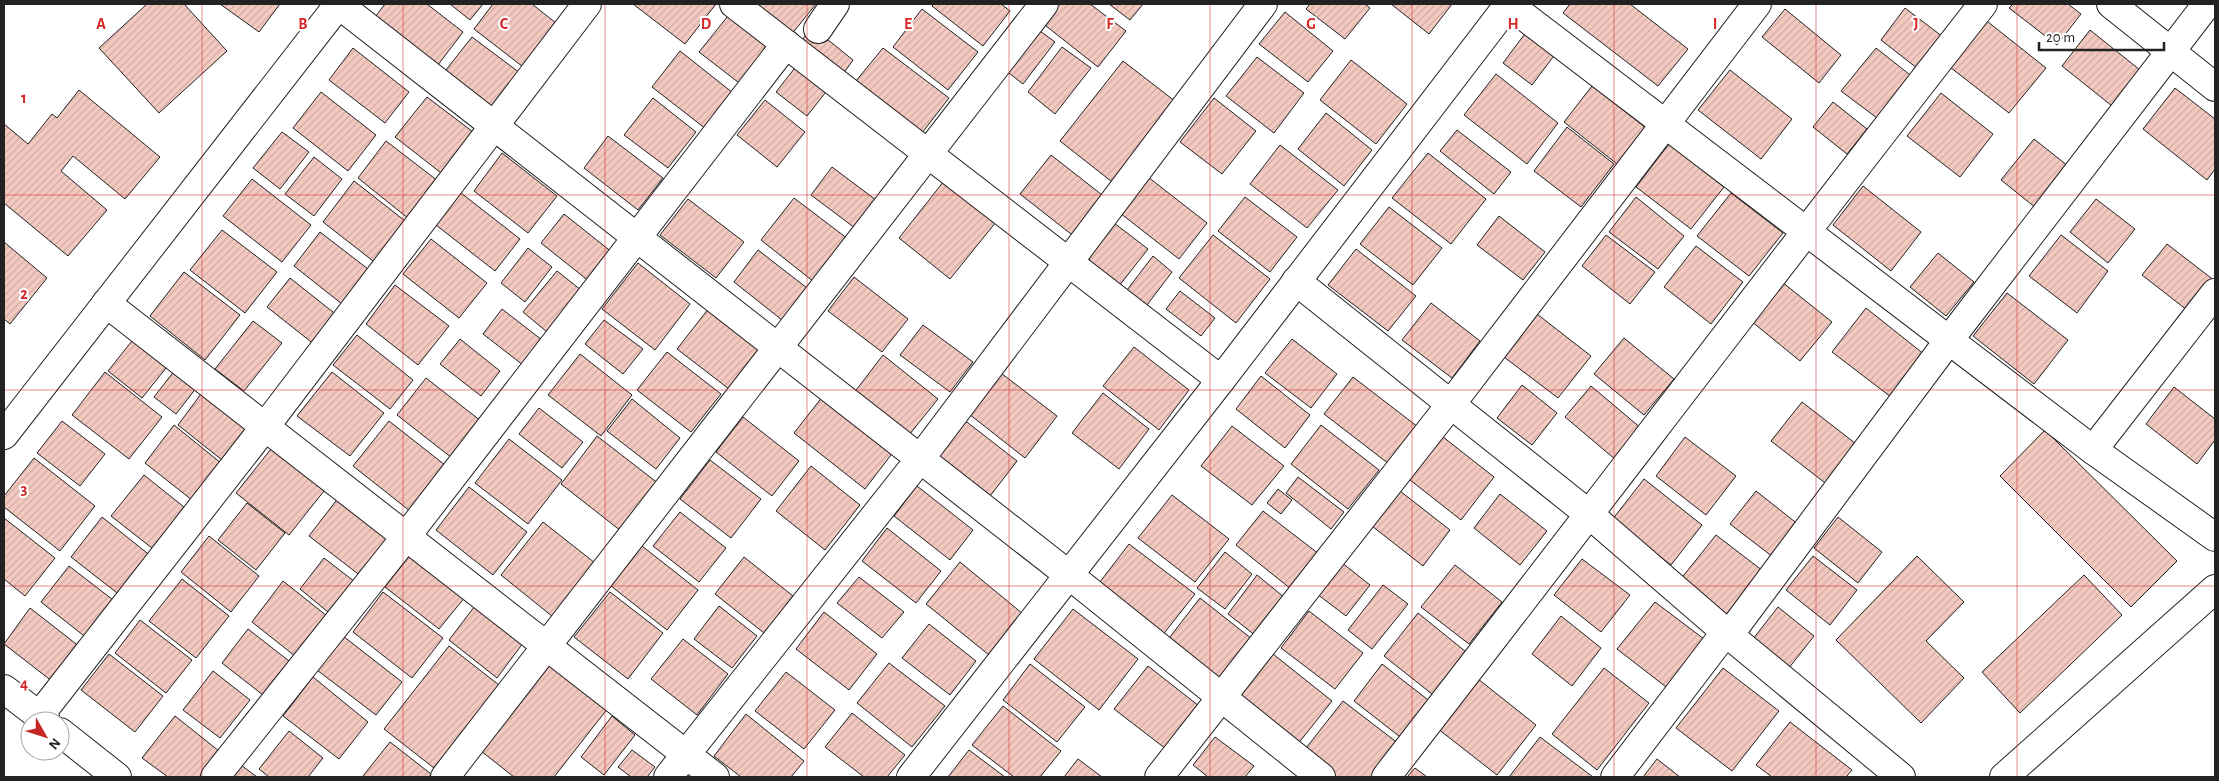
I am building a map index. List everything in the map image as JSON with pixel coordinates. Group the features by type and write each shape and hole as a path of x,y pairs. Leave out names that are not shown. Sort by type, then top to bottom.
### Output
{"street":[{"path":"4,435 338,4 920,458 1321,777"},
{"path":"47,711 587,4"},
{"path":"734,4 1221,380"},
{"path":"818,29 835,4"},
{"path":"445,777 1044,4"},
{"path":"668,777 920,458 1263,4"},
{"path":"911,777 1221,380 1508,4 2093,450 2215,537"},
{"path":"1158,777 1222,698 1451,404 1664,123 1757,4"},
{"path":"1386,777 1590,515 1806,230 1984,4"},
{"path":"2110,4 2170,50 2215,88"},
{"path":"1615,777 1718,642 1729,635 1949,340 2207,4"},
{"path":"215,777 405,538 786,44"},
{"path":"1296,281 1590,515 1729,635 1901,777"},
{"path":"2093,450 2215,293"},
{"path":"106,303 405,538 715,777"},
{"path":"2004,777 2215,589"},
{"path":"4,688 33,711"},
{"path":"70,740 117,777"}],"building":[{"path":"147,4 184,4 227,51 159,113 99,48"},
{"path":"220,4 280,4 259,32"},
{"path":"385,4 427,4 463,32 434,70 372,21"},
{"path":"450,4 483,4 470,20"},
{"path":"493,4 532,4 561,27 527,70 474,29"},
{"path":"633,4 716,4 685,44"},
{"path":"758,4 816,4 791,35 755,7"},
{"path":"934,4 1001,4 1010,11 983,46 932,6"},
{"path":"1055,4 1090,4 1126,31 1098,67 1041,22"},
{"path":"1109,4 1143,4 1130,20"},
{"path":"1310,4 1365,4 1370,8 1345,39 1306,9"},
{"path":"1391,4 1452,4 1429,34"},
{"path":"1570,4 1630,4 1688,49 1658,86 1563,13"},
{"path":"2013,4 2068,4 2081,14 2057,45 2009,8"},
{"path":"1905,8 1947,40 1922,72 1881,40"},
{"path":"922,9 978,52 948,90 893,47"},
{"path":"1785,9 1841,55 1819,83 1762,37"},
{"path":"1285,12 1333,51 1308,82 1259,44"},
{"path":"728,16 772,49 743,86 699,52"},
{"path":"1983,18 2046,68 2009,113 1946,64"},
{"path":"1032,25 1055,42 1023,84 1000,66"},
{"path":"812,27 853,60 841,77 799,44"},
{"path":"2090,30 2145,74 2117,110 2062,66"},
{"path":"1527,31 1556,53 1532,85 1503,63"},
{"path":"472,37 524,76 494,115 442,75"},
{"path":"1062,47 1091,68 1055,114 1028,92"},
{"path":"353,48 409,92 385,123 329,80"},
{"path":"883,48 949,98 922,133 856,81"},
{"path":"1876,48 1914,78 1881,121 1841,91"},
{"path":"680,51 733,93 706,129 652,87"},
{"path":"1257,57 1304,93 1274,133 1226,96"},
{"path":"1351,60 1407,104 1376,144 1320,100"},
{"path":"1123,61 1180,105 1116,185 1060,141"},
{"path":"798,64 829,88 807,116 776,92"},
{"path":"1730,70 1792,119 1761,159 1698,110"},
{"path":"1496,74 1558,123 1527,164 1464,115"},
{"path":"1592,86 1646,128 1617,164 1564,122"},
{"path":"2175,88 2215,119 2215,169 2207,180 2143,129"},
{"path":"79,90 160,157 125,199 73,156 61,171 107,210 68,256 4,203 4,124 28,144 52,114 57,118"},
{"path":"321,92 376,135 348,171 293,128"},
{"path":"1941,93 1993,134 1960,177 1907,136"},
{"path":"427,97 477,135 445,176 395,137"},
{"path":"653,98 696,132 668,168 624,135"},
{"path":"1214,98 1256,131 1222,174 1180,142"},
{"path":"765,100 805,132 777,167 737,135"},
{"path":"1833,102 1867,129 1847,154 1813,127"},
{"path":"1326,113 1372,150 1344,186 1298,149"},
{"path":"1567,127 1614,164 1581,207 1534,171"},
{"path":"1457,130 1511,172 1494,194 1440,151"},
{"path":"282,132 309,152 280,189 253,168"},
{"path":"608,136 663,178 638,210 584,168"},
{"path":"2034,139 2068,166 2036,208 2001,180"},
{"path":"386,141 438,181 409,219 358,178"},
{"path":"1669,144 1724,187 1691,229 1636,187"},
{"path":"1280,145 1338,190 1307,228 1250,184"},
{"path":"502,153 557,196 528,233 474,191"},
{"path":"1428,153 1486,199 1451,244 1392,198"},
{"path":"1051,155 1106,198 1076,238 1020,194"},
{"path":"314,157 342,179 314,216 285,194"},
{"path":"832,167 880,203 859,231 811,195"},
{"path":"1148,177 1207,223 1179,259 1120,213"},
{"path":"252,179 311,225 282,262 223,216"},
{"path":"354,181 409,224 377,264 323,222"},
{"path":"944,181 996,222 950,279 899,238"},
{"path":"1863,186 1921,232 1891,271 1833,225"},
{"path":"461,193 520,239 495,271 436,225"},
{"path":"1731,193 1783,233 1749,276 1697,236"},
{"path":"1245,197 1297,237 1270,272 1218,231"},
{"path":"1636,197 1684,236 1658,269 1609,232"},
{"path":"794,198 848,239 814,282 761,240"},
{"path":"688,199 744,242 716,278 660,235"},
{"path":"2096,199 2135,229 2108,263 2070,232"},
{"path":"1389,207 1442,248 1413,285 1360,244"},
{"path":"564,214 613,253 590,282 541,243"},
{"path":"1499,216 1545,252 1523,280 1477,245"},
{"path":"1114,223 1148,249 1119,286 1085,260"},
{"path":"222,230 277,272 245,313 190,270"},
{"path":"320,232 368,269 342,304 294,266"},
{"path":"1213,235 1270,279 1236,323 1179,278"},
{"path":"1606,235 1655,272 1630,304 1582,266"},
{"path":"2061,235 2108,271 2077,313 2029,276"},
{"path":"431,239 487,283 459,318 403,274"},
{"path":"4,242 47,278 10,324 4,319"},
{"path":"2167,244 2215,281 2192,314 2142,275"},
{"path":"1696,246 1743,282 1711,324 1664,287"},
{"path":"528,248 552,267 525,302 501,283"},
{"path":"1356,249 1416,296 1388,331 1328,285"},
{"path":"758,250 807,288 782,320 734,282"},
{"path":"1938,253 1974,282 1946,316 1910,287"},
{"path":"1153,256 1172,272 1147,305 1127,290"},
{"path":"638,263 690,304 655,350 602,309"},
{"path":"557,271 581,290 547,332 523,312"},
{"path":"184,272 240,315 205,360 150,316"},
{"path":"854,277 908,319 882,352 828,311"},
{"path":"290,278 338,316 315,345 267,307"},
{"path":"1782,282 1832,322 1800,361 1751,321"},
{"path":"395,285 449,326 418,365 366,324"},
{"path":"1180,291 1215,318 1201,336 1166,309"},
{"path":"2007,293 2068,340 2034,384 1973,336"},
{"path":"1431,303 1480,341 1452,378 1402,340"},
{"path":"709,308 762,348 729,389 677,349"},
{"path":"1866,308 1925,355 1891,397 1832,352"},
{"path":"502,309 542,340 523,365 483,334"},
{"path":"1537,314 1591,356 1558,398 1504,357"},
{"path":"604,320 643,349 623,374 585,344"},
{"path":"253,321 282,343 244,391 215,369"},
{"path":"923,325 973,362 950,392 900,355"},
{"path":"357,335 413,380 390,409 333,365"},
{"path":"136,336 170,363 142,398 108,371"},
{"path":"1624,338 1674,379 1644,415 1594,374"},
{"path":"460,339 500,371 481,396 440,364"},
{"path":"1292,339 1337,374 1311,408 1265,373"},
{"path":"1134,347 1189,390 1159,430 1103,386"},
{"path":"667,352 721,394 691,432 637,390"},
{"path":"580,354 632,395 601,436 548,395"},
{"path":"883,355 938,399 905,440 850,398"},
{"path":"175,370 197,387 176,414 154,397"},
{"path":"105,372 162,417 129,459 72,415"},
{"path":"332,372 384,413 350,456 297,416"},
{"path":"1001,373 1057,416 1025,458 969,414"},
{"path":"1261,376 1310,415 1285,448 1236,409"},
{"path":"1353,377 1418,427 1389,464 1324,414"},
{"path":"426,378 481,421 452,458 397,415"},
{"path":"1522,385 1557,413 1532,445 1497,418"},
{"path":"1591,386 1642,429 1616,460 1565,417"},
{"path":"2174,387 2215,419 2215,440 2197,464 2146,424"},
{"path":"204,390 248,425 222,460 178,425"},
{"path":"1103,393 1149,429 1119,469 1072,433"},
{"path":"823,396 894,451 865,489 794,433"},
{"path":"632,399 680,438 656,469 607,431"},
{"path":"1802,402 1860,447 1829,486 1771,441"},
{"path":"539,408 583,442 562,468 519,434"},
{"path":"743,417 799,461 772,496 716,452"},
{"path":"963,419 1017,461 987,500 933,458"},
{"path":"62,421 105,454 80,486 37,453"},
{"path":"389,421 450,469 415,515 353,466"},
{"path":"174,425 221,463 192,500 145,463"},
{"path":"1321,425 1379,470 1348,509 1291,464"},
{"path":"1232,426 1284,466 1252,505 1201,466"},
{"path":"2045,430 2177,561 2131,607 2000,476"},
{"path":"1438,433 1494,477 1461,520 1405,476"},
{"path":"597,436 659,484 621,531 561,484"},
{"path":"1685,437 1736,476 1706,515 1656,476"},
{"path":"509,439 562,480 528,524 475,483"},
{"path":"275,444 328,486 289,535 236,493"},
{"path":"34,458 95,506 60,551 4,507 4,496"},
{"path":"710,460 761,499 731,538 680,499"},
{"path":"811,466 860,505 825,550 776,511"},
{"path":"144,475 189,511 157,552 111,516"},
{"path":"1298,477 1344,512 1331,529 1286,493"},
{"path":"1644,479 1702,525 1671,565 1612,520"},
{"path":"917,486 973,530 950,560 894,516"},
{"path":"469,487 527,532 493,575 436,530"},
{"path":"1278,489 1292,500 1281,514 1267,503"},
{"path":"1400,491 1450,530 1423,566 1372,526"},
{"path":"1756,491 1799,525 1773,557 1730,524"},
{"path":"1500,494 1547,531 1520,565 1474,528"},
{"path":"1172,495 1229,539 1195,582 1138,538"},
{"path":"339,497 392,539 362,577 309,536"},
{"path":"247,503 285,533 256,570 218,540"},
{"path":"1263,511 1319,554 1291,589 1236,545"},
{"path":"680,512 726,548 699,582 653,546"},
{"path":"102,517 152,557 121,596 71,557"},
{"path":"1838,517 1882,552 1858,583 1814,548"},
{"path":"4,518 55,558 25,596 4,579"},
{"path":"543,522 595,563 553,617 501,575"},
{"path":"887,528 941,571 916,603 862,561"},
{"path":"1716,535 1763,571 1728,617 1680,580"},
{"path":"209,536 259,576 231,612 181,572"},
{"path":"1129,544 1195,594 1158,641 1093,591"},
{"path":"642,546 698,590 667,630 611,586"},
{"path":"415,549 470,591 439,629 385,587"},
{"path":"1225,552 1252,574 1225,609 1197,588"},
{"path":"1813,556 1857,590 1830,625 1786,590"},
{"path":"1917,556 1964,602 1926,641 1964,678 1921,723 1836,640"},
{"path":"744,557 793,596 764,633 715,594"},
{"path":"324,558 359,585 334,617 300,589"},
{"path":"1582,559 1630,595 1601,632 1554,595"},
{"path":"960,562 1023,614 989,655 926,604"},
{"path":"1341,562 1370,585 1346,616 1317,594"},
{"path":"1455,565 1502,602 1469,644 1421,607"},
{"path":"69,566 117,603 88,639 41,602"},
{"path":"1257,575 1285,598 1256,636 1228,614"},
{"path":"2084,575 2122,615 2020,713 1982,672"},
{"path":"859,577 904,612 882,638 837,603"},
{"path":"182,579 229,616 196,658 149,621"},
{"path":"283,581 332,620 300,660 252,622"},
{"path":"1383,585 1408,604 1372,649 1348,630"},
{"path":"383,592 443,638 412,678 353,632"},
{"path":"610,592 663,633 628,679 574,637"},
{"path":"1200,598 1252,639 1215,687 1163,646"},
{"path":"478,602 526,639 497,678 449,640"},
{"path":"1655,602 1708,642 1670,690 1617,649"},
{"path":"719,606 757,636 732,668 694,639"},
{"path":"1778,607 1814,636 1785,673 1749,644"},
{"path":"30,608 80,647 53,682 4,644"},
{"path":"1073,609 1138,659 1099,710 1034,659"},
{"path":"1309,611 1363,653 1335,689 1281,648"},
{"path":"824,612 877,654 849,690 796,649"},
{"path":"1418,613 1471,656 1437,698 1384,656"},
{"path":"1561,616 1601,648 1572,686 1532,654"},
{"path":"140,620 192,660 166,693 115,653"},
{"path":"929,624 976,661 950,695 902,658"},
{"path":"248,629 289,661 263,695 222,663"},
{"path":"343,636 402,682 376,715 317,670"},
{"path":"683,639 728,674 697,715 651,679"},
{"path":"449,646 499,685 434,768 384,729"},
{"path":"109,654 163,696 135,732 81,690"},
{"path":"1273,654 1332,701 1297,745 1238,699"},
{"path":"551,662 608,708 554,777 514,777 481,751"},
{"path":"889,663 945,706 912,747 857,703"},
{"path":"1030,664 1085,707 1057,742 1003,700"},
{"path":"1382,664 1432,703 1404,740 1354,701"},
{"path":"1148,666 1199,706 1166,749 1114,709"},
{"path":"1604,668 1649,703 1597,770 1552,734"},
{"path":"1723,668 1779,711 1732,771 1676,728"},
{"path":"213,671 250,700 220,738 183,710"},
{"path":"786,672 835,710 804,749 755,711"},
{"path":"1473,675 1536,725 1497,775 1433,725"},
{"path":"313,677 368,722 339,759 283,716"},
{"path":"1343,701 1399,744 1373,777 1325,777 1299,757"},
{"path":"1003,706 1061,751 1040,777 1014,777 972,745"},
{"path":"852,713 905,755 887,777 864,777 825,747"},
{"path":"746,714 804,761 791,777 741,777 714,756"},
{"path":"175,716 224,755 207,777 168,777 142,758"},
{"path":"612,716 635,735 604,775 581,757"},
{"path":"1790,722 1852,770 1846,777 1772,777 1756,765"},
{"path":"289,731 323,758 308,777 269,777 259,769"},
{"path":"1215,737 1254,766 1245,777 1208,777 1193,765"},
{"path":"1540,737 1593,777 1509,777"},
{"path":"390,742 431,774 429,777 363,776"},
{"path":"632,750 655,767 647,777 631,777 618,767"},
{"path":"969,750 1005,777 948,777"},
{"path":"1078,759 1102,777 1064,777"},
{"path":"1657,759 1680,777 1643,777"},
{"path":"241,765 257,777 231,777"},
{"path":"1415,768 1427,777 1407,777"}]}
